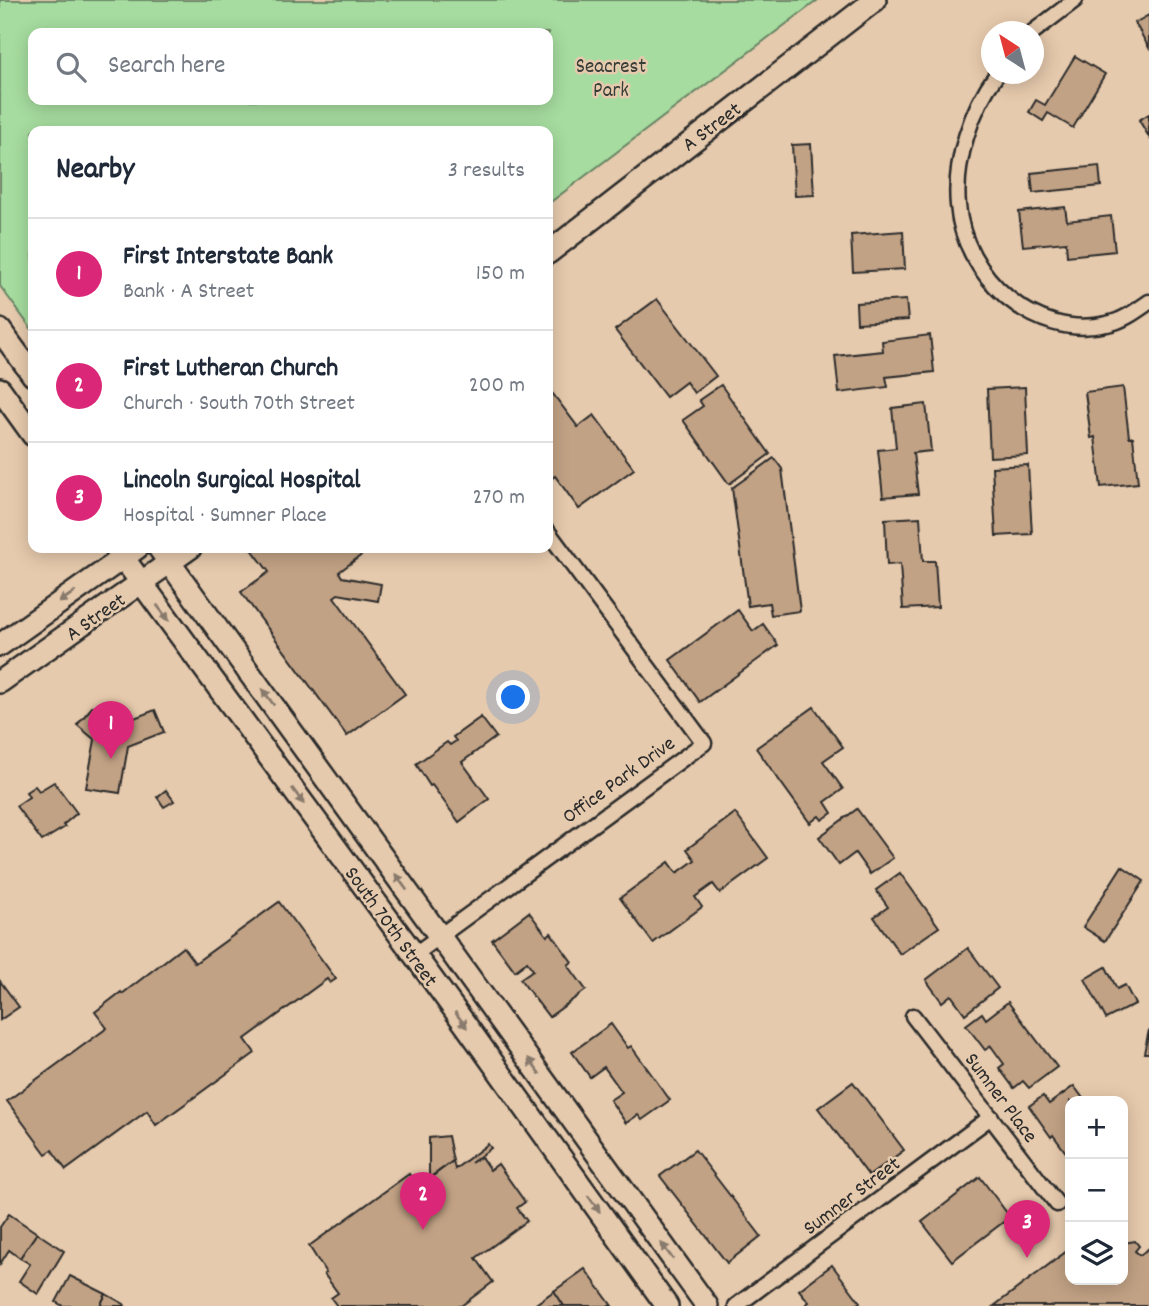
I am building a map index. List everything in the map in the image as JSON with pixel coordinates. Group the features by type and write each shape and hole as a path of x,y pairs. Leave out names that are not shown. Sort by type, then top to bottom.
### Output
{"main road":[{"name":"A Street","path":"553,249 875,0"},
{"path":"0,330 28,368"},
{"path":"0,389 28,428"},
{"name":"A Street","path":"0,645 122,553"},
{"name":"South 70th Street","path":"126,553 141,583 667,1306"},
{"name":"A Street","path":"0,682 141,583 164,555"},
{"name":"South 70th Street","path":"164,555 707,1306"}],"street":[{"path":"1044,24 1075,0"},
{"path":"992,84 977,110 965,143 957,181 962,229 976,262 999,291 1022,308 1064,325 1087,327 1108,324 1129,316 1149,302"},
{"name":"Office Park Drive","path":"414,955 704,743 553,539"},
{"name":"Sumner Place","path":"913,1016 1056,1204"},
{"name":"Sumner Street","path":"736,1306 991,1116"}],"green space":[{"name":"Seacrest Park","path":"0,0 818,0 553,200 553,126 28,126 28,324 0,286"}],"building":[{"path":"1149,15 1149,48 1135,23"},
{"path":"1075,56 1105,74 1073,128 1048,113 1043,121 1029,112 1036,100 1045,105"},
{"path":"1149,114 1149,137 1139,120"},
{"path":"811,144 814,195 795,196 792,145"},
{"path":"1099,166 1101,186 1033,193 1031,173"},
{"path":"1065,207 1067,221 1111,216 1115,251 1067,256 1066,242 1023,246 1019,212"},
{"path":"903,231 905,269 853,272 851,235"},
{"path":"657,299 716,376 694,393 686,382 666,397 615,330"},
{"path":"906,300 908,320 857,323 856,303"},
{"path":"930,335 934,372 886,377 888,387 839,393 835,356 883,351 882,341"},
{"path":"721,385 770,454 729,484 683,420 703,406 699,400"},
{"path":"1025,387 1028,455 990,457 987,389"},
{"path":"1123,387 1129,437 1133,437 1138,483 1101,487 1095,437 1091,438 1085,392"},
{"path":"553,394 578,427 594,415 634,469 579,509 555,476 553,477"},
{"path":"926,404 931,451 913,453 918,494 883,497 878,450 896,448 892,408"},
{"path":"774,458 782,469 800,611 771,615 769,603 748,606 732,488"},
{"path":"1028,465 1032,534 996,536 992,467"},
{"path":"920,517 923,561 935,561 938,607 903,609 900,564 887,565 885,519"},
{"path":"255,553 364,553 339,572 342,577 381,584 378,601 338,594 334,597 405,694 347,736 241,592 269,572"},
{"path":"738,610 753,631 763,624 778,645 700,702 670,660"},
{"path":"93,706 116,725 155,710 164,732 128,746 120,793 86,788 95,740 77,725"},
{"path":"814,707 843,747 823,761 843,789 825,802 832,813 822,820 819,816 810,823 756,748"},
{"path":"481,717 496,737 462,762 489,799 459,822 416,764 447,742 450,745 456,741 453,737"},
{"path":"54,782 77,813 63,825 65,827 42,841 16,806 29,797 26,792 35,786 39,791"},
{"path":"166,790 174,801 164,807 157,797"},
{"path":"857,809 893,858 870,874 855,853 839,865 819,837"},
{"path":"735,813 768,858 720,893 713,884 695,897 702,907 653,943 620,898 669,862 677,873 695,860 687,849"},
{"path":"1122,866 1144,881 1105,941 1083,927"},
{"path":"900,873 939,927 900,954 874,917 888,907 876,890"},
{"path":"279,902 336,979 330,983 327,979 245,1039 255,1053 156,1125 147,1111 66,1170 52,1150 46,1154 7,1101 107,1028 95,1012 121,992 122,994 183,947 195,963"},
{"path":"529,912 547,936 551,933 572,962 568,965 586,990 549,1017 520,979 533,970 527,962 515,971 492,940"},
{"path":"968,948 998,988 965,1014 951,995 942,1002 926,980"},
{"path":"1106,967 1117,989 1125,985 1135,1004 1106,1019 1085,979"},
{"path":"0,981 19,1007 0,1020"},
{"path":"1008,1002 1057,1067 1029,1088 1023,1081 1014,1088 999,1068 1004,1064 991,1046 985,1050 966,1025 982,1013 986,1019"},
{"path":"611,1024 628,1048 631,1046 670,1100 642,1120 638,1115 626,1123 610,1100 622,1092 604,1067 590,1077 572,1052"},
{"path":"1149,1030 1149,1053 1144,1053"},
{"path":"853,1082 904,1150 869,1176 818,1108"},
{"path":"1074,1086 1081,1096 1065,1096 1065,1151 1029,1106 1043,1096 1049,1104"},
{"path":"448,1136 453,1161 429,1178 429,1138"},
{"path":"488,1144 491,1148 471,1163 481,1157 490,1170 498,1164 525,1202 517,1208 527,1221 476,1258 493,1282 461,1306 337,1306 331,1298 338,1293 309,1246 409,1174 418,1187 453,1161 455,1169"},
{"path":"695,1150 761,1236 727,1263 660,1176"},
{"path":"980,1177 1010,1217 952,1261 922,1222"},
{"path":"9,1214 37,1233 20,1258 9,1250 0,1264 0,1227"},
{"path":"37,1233 64,1251 38,1294 19,1281 30,1264 20,1258"},
{"path":"1135,1241 1139,1246 1135,1251 1140,1255 1149,1248 1149,1306 994,1306 1065,1253 1065,1285 1128,1285 1128,1242"},
{"path":"832,1265 860,1302 855,1306 804,1306 809,1302 799,1290"},
{"path":"585,1269 612,1306 564,1306 554,1291"},
{"path":"70,1276 106,1294 100,1306 63,1306 56,1302"},
{"path":"554,1291 564,1306 533,1306"},
{"path":"106,1294 124,1304 125,1306 100,1306"}],"place":[{"name":"First Interstate Bank","path":"111,759"},
{"name":"First Lutheran Church","path":"423,1230"},
{"name":"Lincoln Surgical Hospital","path":"1027,1258"}]}
